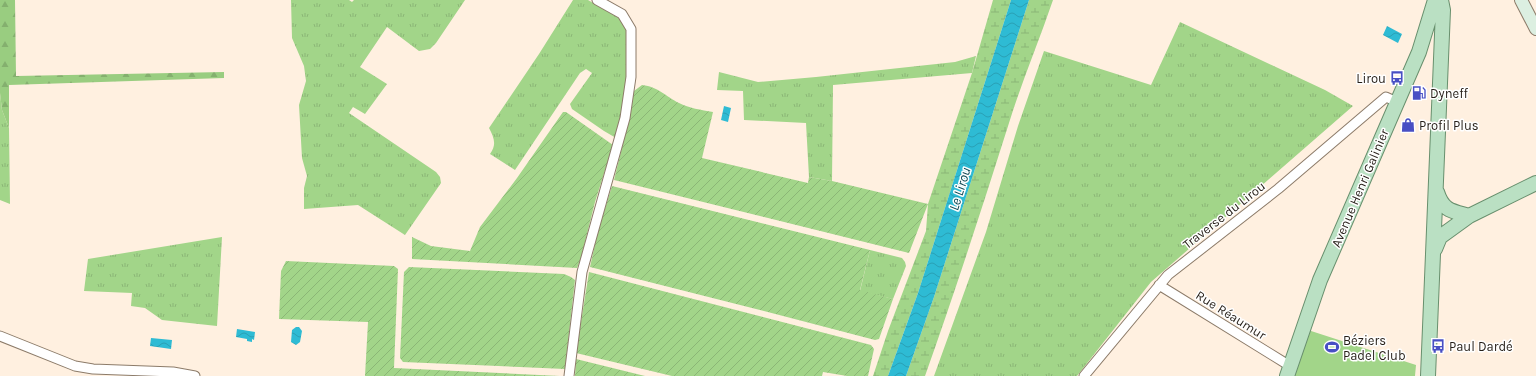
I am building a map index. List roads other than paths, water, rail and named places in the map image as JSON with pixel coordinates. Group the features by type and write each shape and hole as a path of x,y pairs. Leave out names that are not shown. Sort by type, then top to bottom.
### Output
{"main road":[{"name":"Avenue Henri Galinier","path":"1289,371 1320,280 1392,100 1418,52 1435,0"},
{"path":"1428,376 1443,10 1441,0"},
{"path":"1521,0 1536,29"},
{"path":"1433,254 1440,238 1469,216 1536,183"},
{"path":"1436,191 1439,201 1444,207 1469,216"}],"street":[{"path":"569,376 582,272 625,118 631,77 631,29 622,14 597,0"},
{"name":"Traverse du Lirou","path":"1084,376 1168,275 1392,100"},
{"name":"Rue Réaumur","path":"1159,286 1289,371"},
{"path":"0,336 74,366 93,369 173,372 195,376"}],"water":[{"name":"Le Lirou","path":"1011,0 1029,0 934,297 906,376 888,376 918,293"},
{"path":"1387,26 1402,34 1398,43 1383,35"},
{"path":"724,106 731,108 728,122 721,120"},
{"path":"299,327 302,331 300,342 296,345 291,342 292,330"},
{"path":"237,329 255,332 254,340 252,339 252,342 247,341 247,339 236,337"},
{"path":"151,338 172,340 171,349 150,346"}],"place":[{"name":"Lirou","path":"1397,78"},
{"name":"Dyneff","path":"1419,93"},
{"name":"Profil Plus","path":"1408,125"},
{"name":"Paul Dardé","path":"1438,346"},
{"name":"Béziers Padel Club","path":"1332,347"}]}
